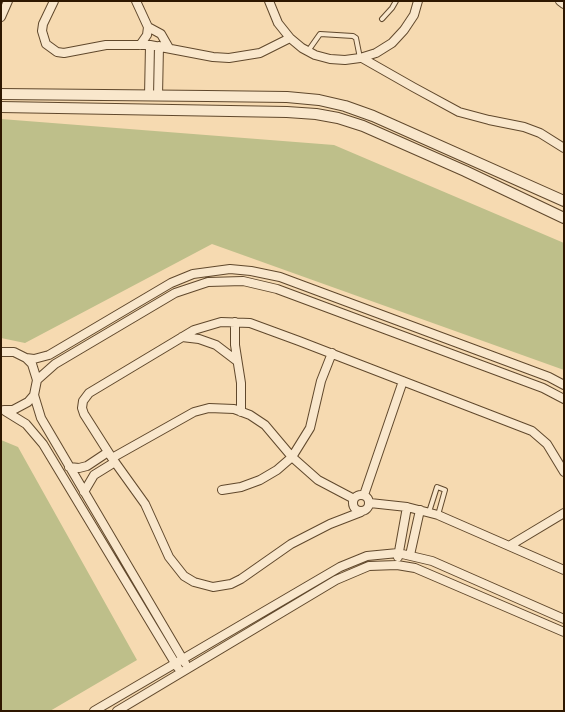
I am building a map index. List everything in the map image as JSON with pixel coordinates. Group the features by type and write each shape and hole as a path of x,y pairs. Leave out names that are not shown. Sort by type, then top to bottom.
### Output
{"street":[{"path":"1,17 8,1"},
{"path":"54,1 43,24 42,31 46,44 51,49 64,53 106,45 150,45 213,57 245,56 260,53 290,38"},
{"path":"136,1 148,27 147,35 140,45"},
{"path":"269,1 278,23 290,38 308,51 330,59 345,60 361,58 376,53 392,43 404,30 414,15 418,1"},
{"path":"560,1 564,4"},
{"path":"148,27 161,34 169,48"},
{"path":"150,45 153,96"},
{"path":"153,96 159,46"},
{"path":"361,58 459,112 524,127 540,133 564,148"},
{"path":"3,93 287,97 319,100 345,106 386,121 564,201"},
{"path":"1,107 287,112 316,114 338,118 363,126 429,155 564,218"},
{"path":"26,358 34,359 49,355 171,283 193,274 230,270 251,271 280,277 550,377 564,384"},
{"path":"37,380 55,364 175,293 208,282 243,281 261,284 285,292 543,388 564,399"},
{"path":"235,322 237,361 241,383 241,412"},
{"path":"370,503 368,508 361,512 330,524 291,544 241,580 222,586 207,586 194,582 175,568 145,504 112,457 83,411 82,404 84,398 89,393 182,337 207,325 235,322 264,328 532,431 547,444 564,472"},
{"path":"182,337 199,339 216,345 237,361"},
{"path":"3,351 21,354 32,364 37,380 34,395 41,418 188,669"},
{"path":"222,490 241,487 260,480 277,470 292,457 310,428 321,381 332,354"},
{"path":"364,495 403,381"},
{"path":"3,410 22,407 34,395"},
{"path":"69,467 87,466 112,457 194,412 218,408 241,412 265,425 292,457 318,480 354,499"},
{"path":"3,410 26,424 43,444 181,673"},
{"path":"84,492 94,475 112,457"},
{"path":"354,499 358,496 364,495"},
{"path":"364,495 368,498 370,503"},
{"path":"354,499 354,507 361,512"},
{"path":"370,503 407,507 438,515 564,570"},
{"path":"397,565 407,507"},
{"path":"410,555 420,510"},
{"path":"509,546 564,513"},
{"path":"94,711 340,567 367,556 398,553 432,561 564,619"},
{"path":"117,711 336,580 369,566 397,565 415,568 564,632"}],"lane":[{"path":"382,19 396,1"},
{"path":"308,51 320,34 353,36 356,38 361,58"},
{"path":"429,512 436,487 444,489 438,515"}],"green space":[{"path":"1,119 334,145 564,243 564,370 212,244 25,343 1,338"},
{"path":"1,440 18,447 137,660 50,711 1,711"}]}
